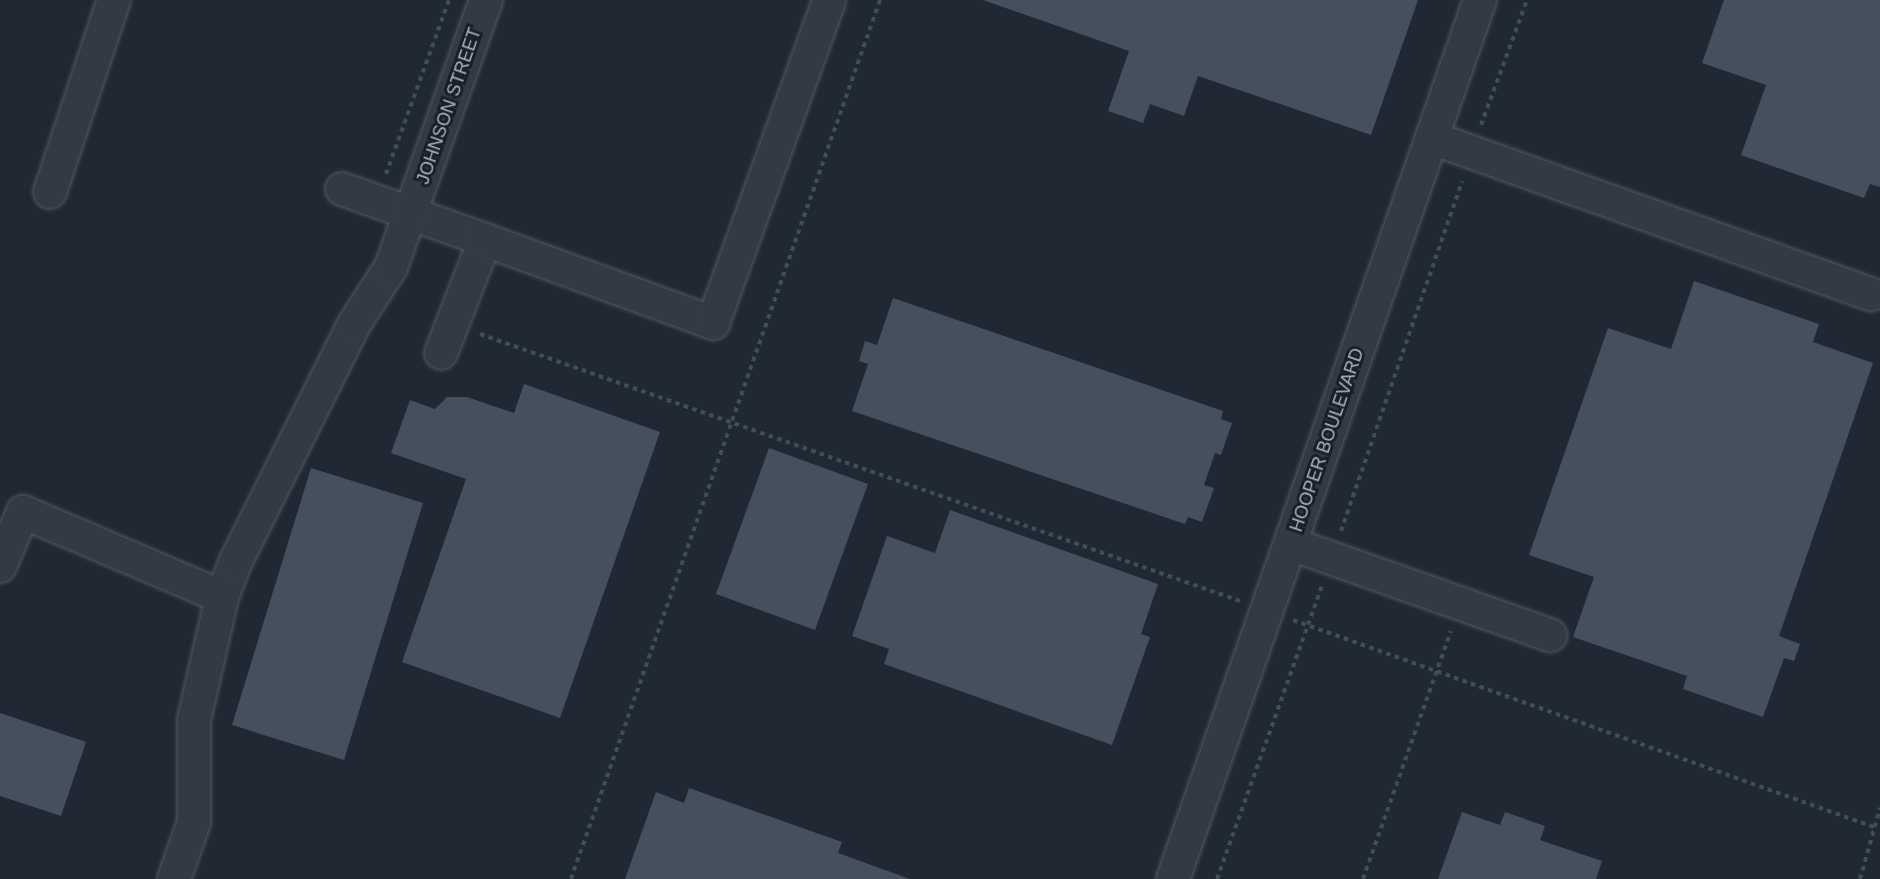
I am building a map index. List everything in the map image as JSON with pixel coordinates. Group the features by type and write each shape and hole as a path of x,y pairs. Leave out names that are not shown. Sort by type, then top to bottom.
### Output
{"street":[{"path":"50,192 114,0"},
{"name":"JOHNSON STREET","path":"174,879 194,822 194,720 222,597 235,563 354,324 391,267 486,0"},
{"path":"342,189 713,322 829,0"},
{"name":"HOOPER BOULEVARD","path":"1173,879 1480,0"},
{"path":"1431,138 1871,294"},
{"path":"441,353 485,240"},
{"path":"0,566 22,512 222,597"},
{"path":"1291,544 1550,635"}],"path":[{"path":"376,200 449,0"},
{"path":"571,879 880,0"},
{"path":"1217,879 1527,0"},
{"path":"479,333 1243,602"},
{"path":"1363,879 1461,603"},
{"path":"1286,618 1874,827"},
{"path":"1860,879 1880,808"}],"building":[{"path":"983,0 1418,0 1371,135 1198,76 1184,116 1150,104 1143,123 1108,111 1129,51"},
{"path":"1724,0 1880,0 1880,187 1870,184 1864,198 1741,155 1766,85 1702,63"},
{"path":"1694,281 1819,324 1813,342 1873,363 1779,636 1800,644 1794,661 1784,658 1763,717 1683,689 1687,676 1573,637 1594,577 1529,555 1608,328 1671,349"},
{"path":"893,298 1223,411 1221,419 1232,423 1221,455 1215,453 1204,485 1214,488 1202,522 1188,517 1185,524 852,411 868,364 859,361 865,341 877,345"},
{"path":"524,384 660,432 560,718 402,662 466,479 391,453 410,400 435,409 447,397 467,397 514,413"},
{"path":"769,448 868,484 815,630 716,594"},
{"path":"311,468 423,503 344,760 232,725"},
{"path":"950,510 1158,584 1141,634 1150,637 1112,745 884,664 889,649 852,636 887,536 935,553"},
{"path":"0,713 86,742 61,816 0,796"},
{"path":"689,788 842,842 838,853 910,879 625,879 656,792 684,803"},
{"path":"1462,812 1500,825 1505,812 1545,826 1540,840 1602,861 1596,879 1438,879"}]}
